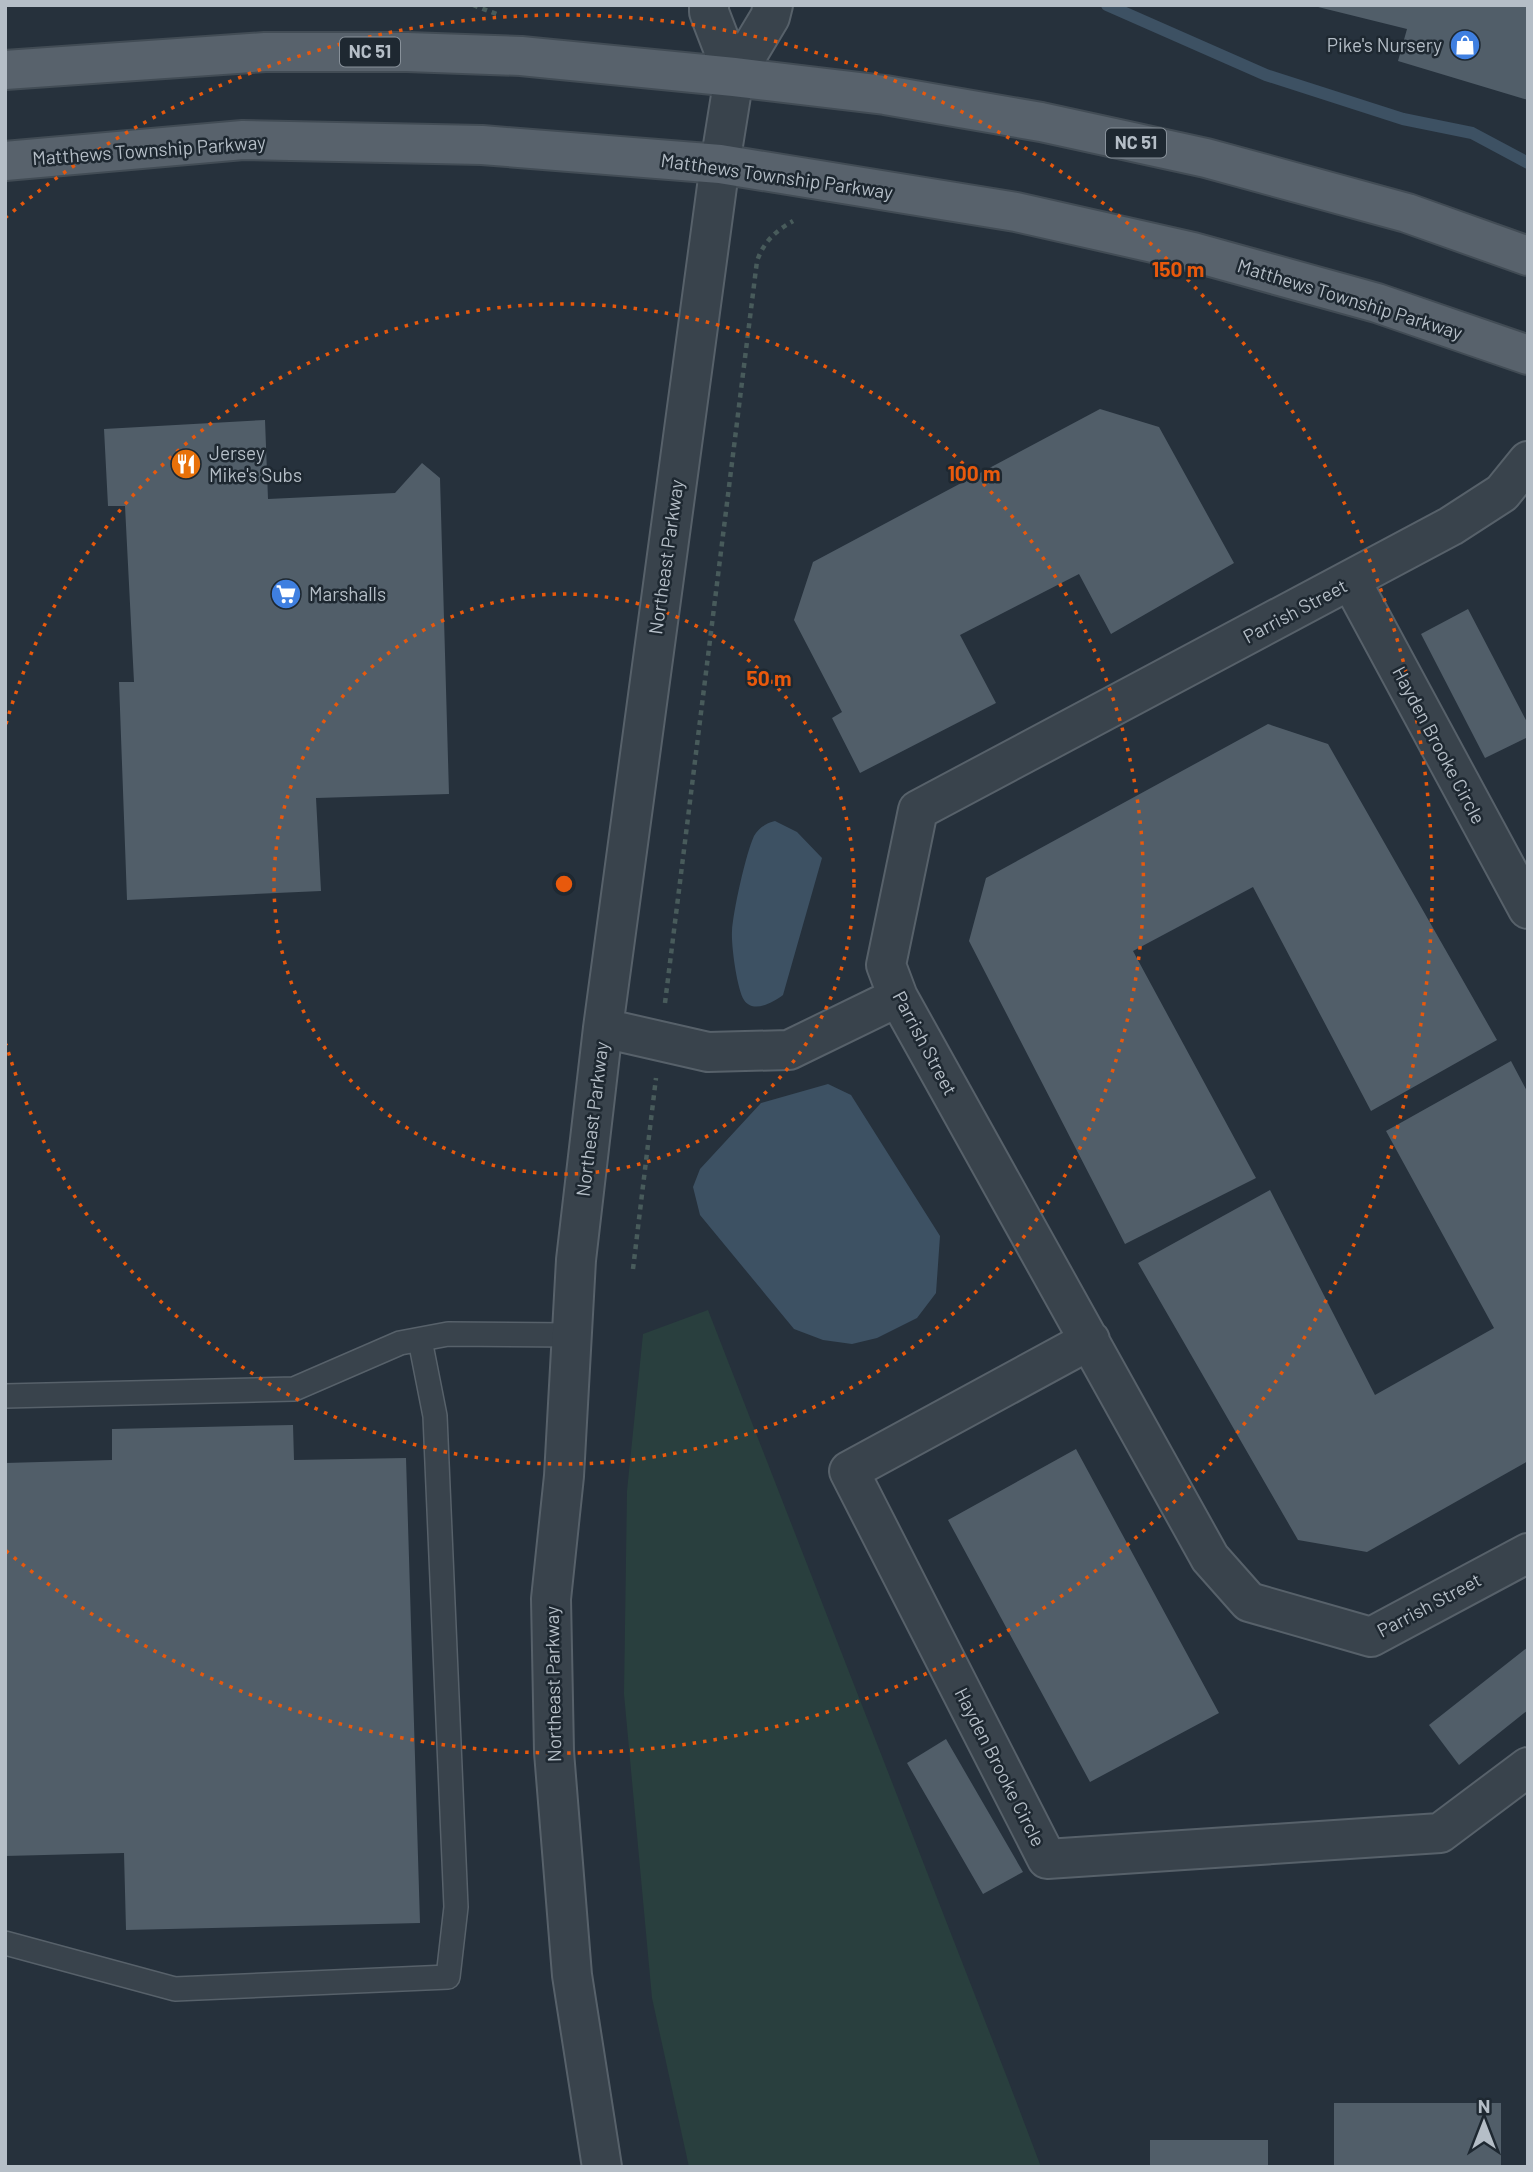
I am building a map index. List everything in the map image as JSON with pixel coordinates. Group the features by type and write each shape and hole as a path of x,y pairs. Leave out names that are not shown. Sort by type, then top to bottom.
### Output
{"main road":[{"name":"NC 51","path":"15,72 265,52 407,52 521,56 885,95 1041,122 1206,158 1407,213 1528,256"},
{"name":"Matthews Township Parkway","path":"5,161 243,140 482,145 720,163 1016,212 1193,252 1377,303 1528,355"}],"street":[{"path":"709,5 709,12 734,77"},
{"name":"Northeast Parkway","path":"601,2167 572,1975 554,1752 551,1599 564,1476 576,1261 603,1028 720,163 734,77 770,17 773,5"},
{"name":"Parrish Street","path":"1528,461 1502,493 1451,526 918,810 886,965 898,997 1210,1558 1249,1602 1371,1637 1528,1553"},
{"name":"Hayden Brooke Circle","path":"1351,581 1528,909"},
{"path":"603,1028 708,1052 789,1050 898,997"},
{"name":"Hayden Brooke Circle","path":"1090,1339 849,1471 1047,1859 1440,1833 1528,1767"}],"lane":[{"path":"5,1396 294,1389 400,1343 420,1339 448,1334 572,1335"},
{"path":"5,1942 175,1989 448,1977 456,1907 435,1416 420,1339"}],"path":[{"path":"472,5 500,15 507,23"},
{"path":"665,1003 757,261 762,248 776,231 793,221"},
{"path":"633,1269 654,1094"}],"green space":[{"path":"708,1310 1041,2167 689,2167 652,1998 624,1694 627,1491 643,1334"}],"water":[{"path":"775,821 797,832 822,858 783,995 769,1003 753,1006 744,1000 739,987 732,946 733,922 754,836 763,826"},
{"path":"828,1084 851,1095 940,1236 936,1293 917,1318 877,1338 852,1344 823,1340 794,1329 700,1215 693,1187 700,1169 761,1103"}],"building":[{"name":"Pike's Nursery","path":"1310,5 1528,5 1528,100 1398,61 1407,29"},
{"path":"1100,409 1159,427 1234,563 1111,634 1079,574 960,635 996,703 860,773 832,718 842,712 794,620 813,562"},
{"name":"Marshalls","path":"265,420 268,499 395,493 422,463 440,478 449,794 316,798 321,891 127,900 119,682 134,682 125,506 108,506 104,429"},
{"path":"1468,609 1528,724 1528,737 1485,758 1421,634"},
{"path":"1268,724 1328,744 1497,1040 1371,1111 1253,887 1133,951 1256,1178 1125,1244 969,941 986,878"},
{"path":"1511,1061 1528,1093 1528,1461 1367,1552 1298,1540 1138,1263 1270,1190 1375,1395 1494,1328 1386,1131"},
{"path":"293,1425 294,1460 406,1458 420,1923 126,1930 124,1853 5,1856 5,1463 112,1460 112,1429"},
{"path":"1076,1449 1219,1713 1090,1782 948,1520"},
{"path":"1528,1647 1528,1710 1459,1765 1429,1725"},
{"path":"946,1739 1023,1872 983,1894 907,1763"},
{"path":"1334,2103 1501,2103 1501,2167 1334,2167"},
{"path":"1150,2140 1268,2140 1268,2167 1150,2167"}],"waterway":[{"path":"1107,5 1266,75 1403,119 1472,133 1528,163"}],"place":[{"name":"Pike's Nursery","path":"1465,45"},
{"name":"Jersey Mike's Subs","path":"186,464"},
{"name":"Marshalls","path":"286,594"}]}
